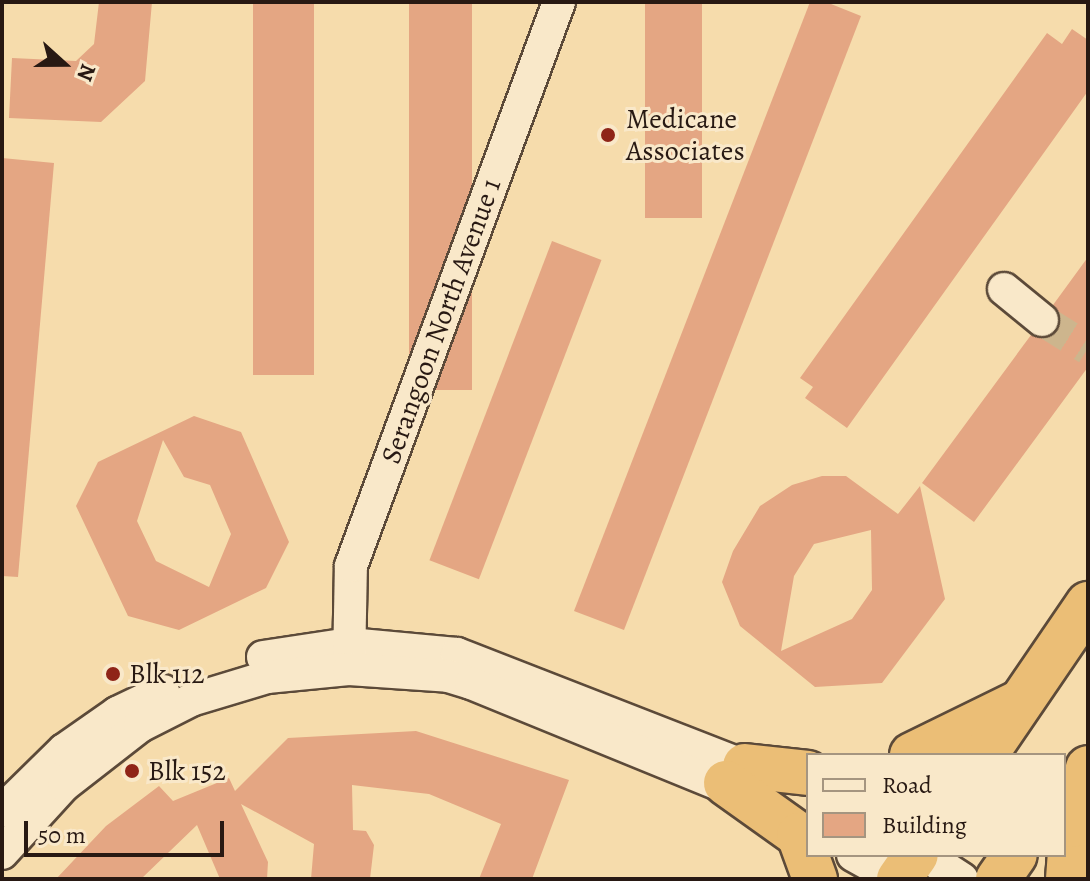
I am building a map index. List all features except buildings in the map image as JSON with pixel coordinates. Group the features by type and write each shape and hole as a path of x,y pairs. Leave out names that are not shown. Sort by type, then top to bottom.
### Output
{"highway":[{"path":"986,753 1016,704 1088,604"},
{"path":"916,753 1016,704"},
{"path":"1066,781 1088,749"},
{"path":"1068,879 1072,825 1088,768"},
{"path":"736,775 806,773"},
{"path":"736,775 799,835 806,854"},
{"path":"807,857 815,879"},
{"path":"898,879 914,857"},
{"path":"998,879 1014,857"}],"street":[{"name":"Serangoon North Avenue 1","path":"349,657 351,566 559,2"},
{"path":"1004,289 1042,320"},
{"path":"2,811 64,750 117,713 179,683 261,657 349,657 448,676 736,775 806,792"},
{"path":"2,853 64,785 140,726 191,700 349,657"},
{"path":"736,775 806,828"},
{"path":"857,857 898,879"},
{"path":"928,857 962,879"}],"tunnel":[{"path":"1042,320 1088,349"}],"place":[{"name":"Medicane Associates","path":"608,135"},
{"name":"Blk 112","path":"113,674"},
{"name":"Blk 152","path":"132,771"}]}
